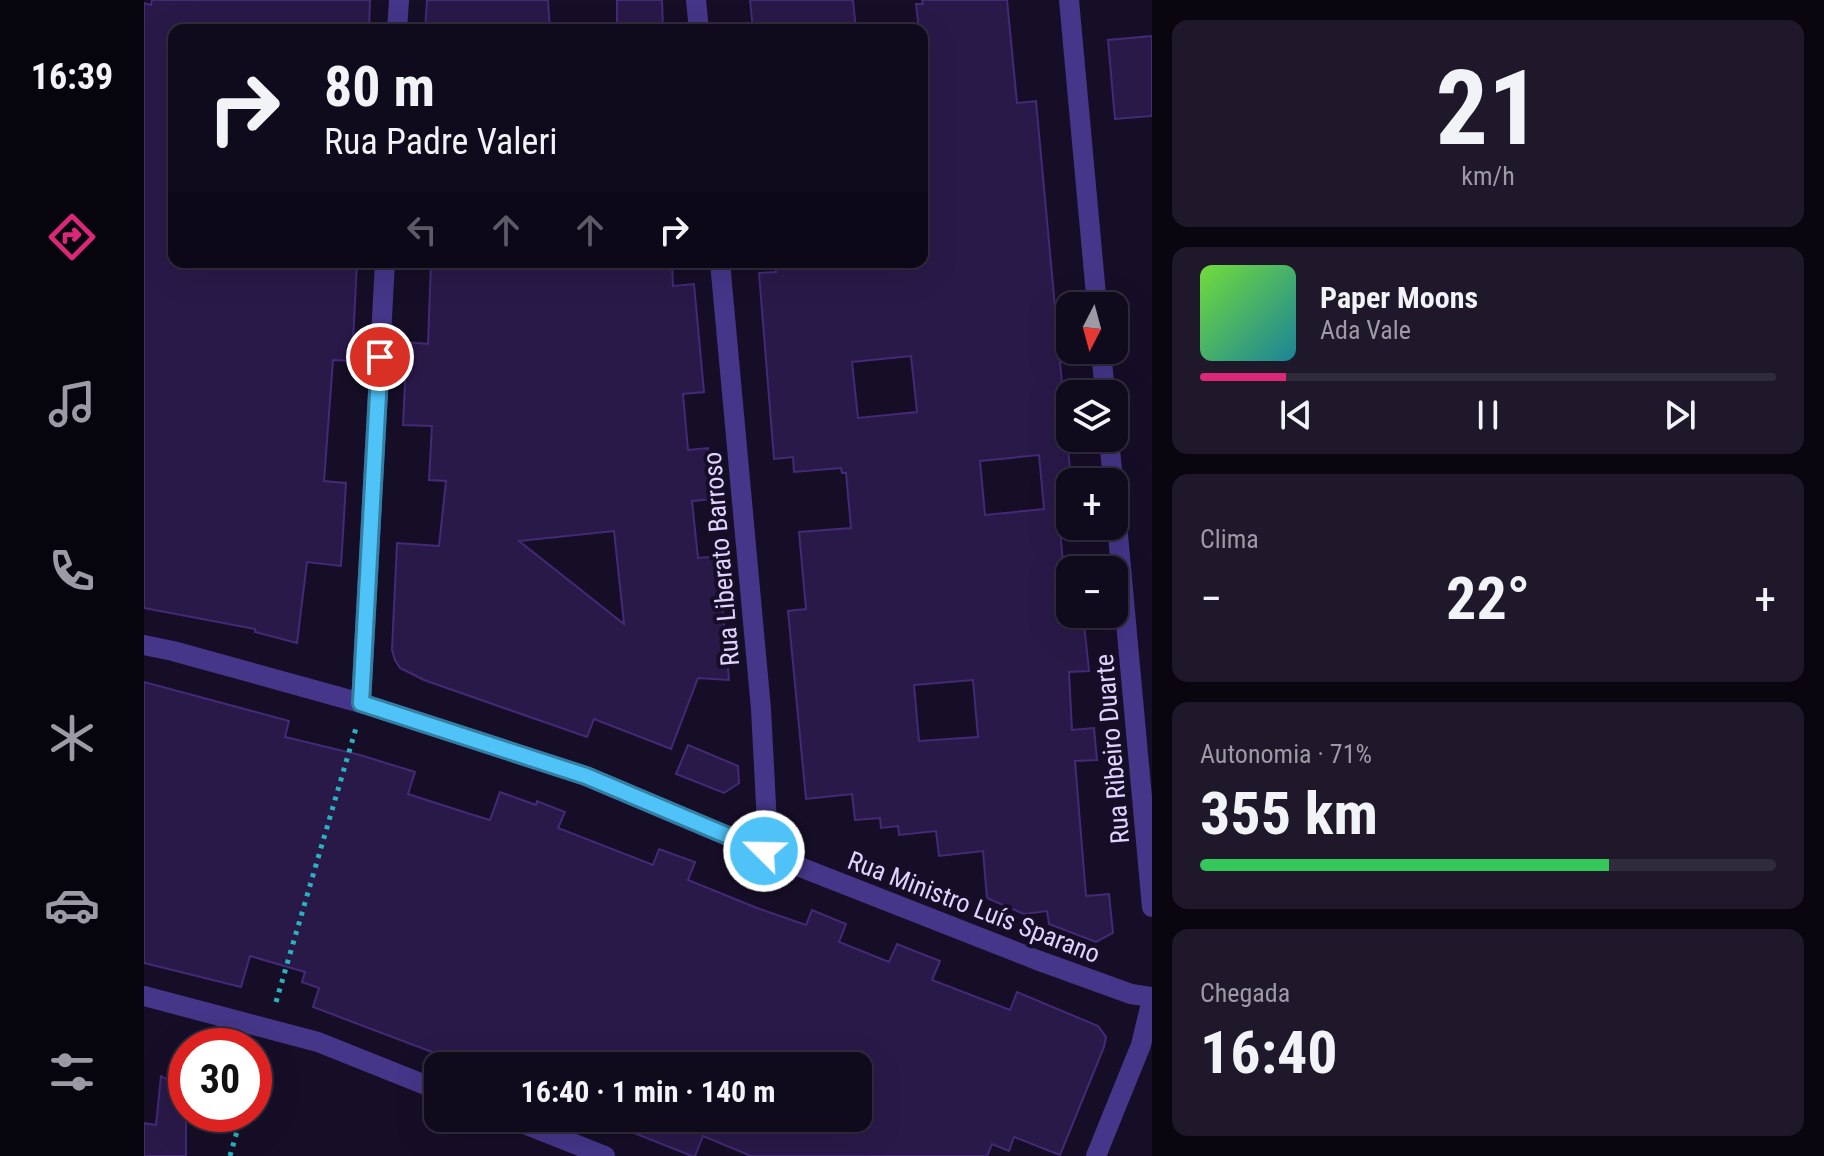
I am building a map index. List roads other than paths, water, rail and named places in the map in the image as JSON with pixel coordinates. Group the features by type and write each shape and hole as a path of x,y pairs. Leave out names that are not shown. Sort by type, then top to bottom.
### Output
{"street":[{"path":"397,24 399,0"},
{"path":"696,0 698,24"},
{"path":"1069,0 1096,292"},
{"path":"361,703 385,268"},
{"name":"Rua Liberato Barroso","path":"721,268 761,709 767,824 764,851"},
{"name":"Rua Ribeiro Duarte","path":"1118,540 1152,907"},
{"name":"Rua Ministro Luís Sparano","path":"144,645 361,703 586,776 1037,960 1131,994 1152,998"},
{"path":"144,996 318,1042 424,1084"},
{"path":"1096,1156 1141,1045 1152,998"},
{"path":"544,1132 605,1156"}]}
